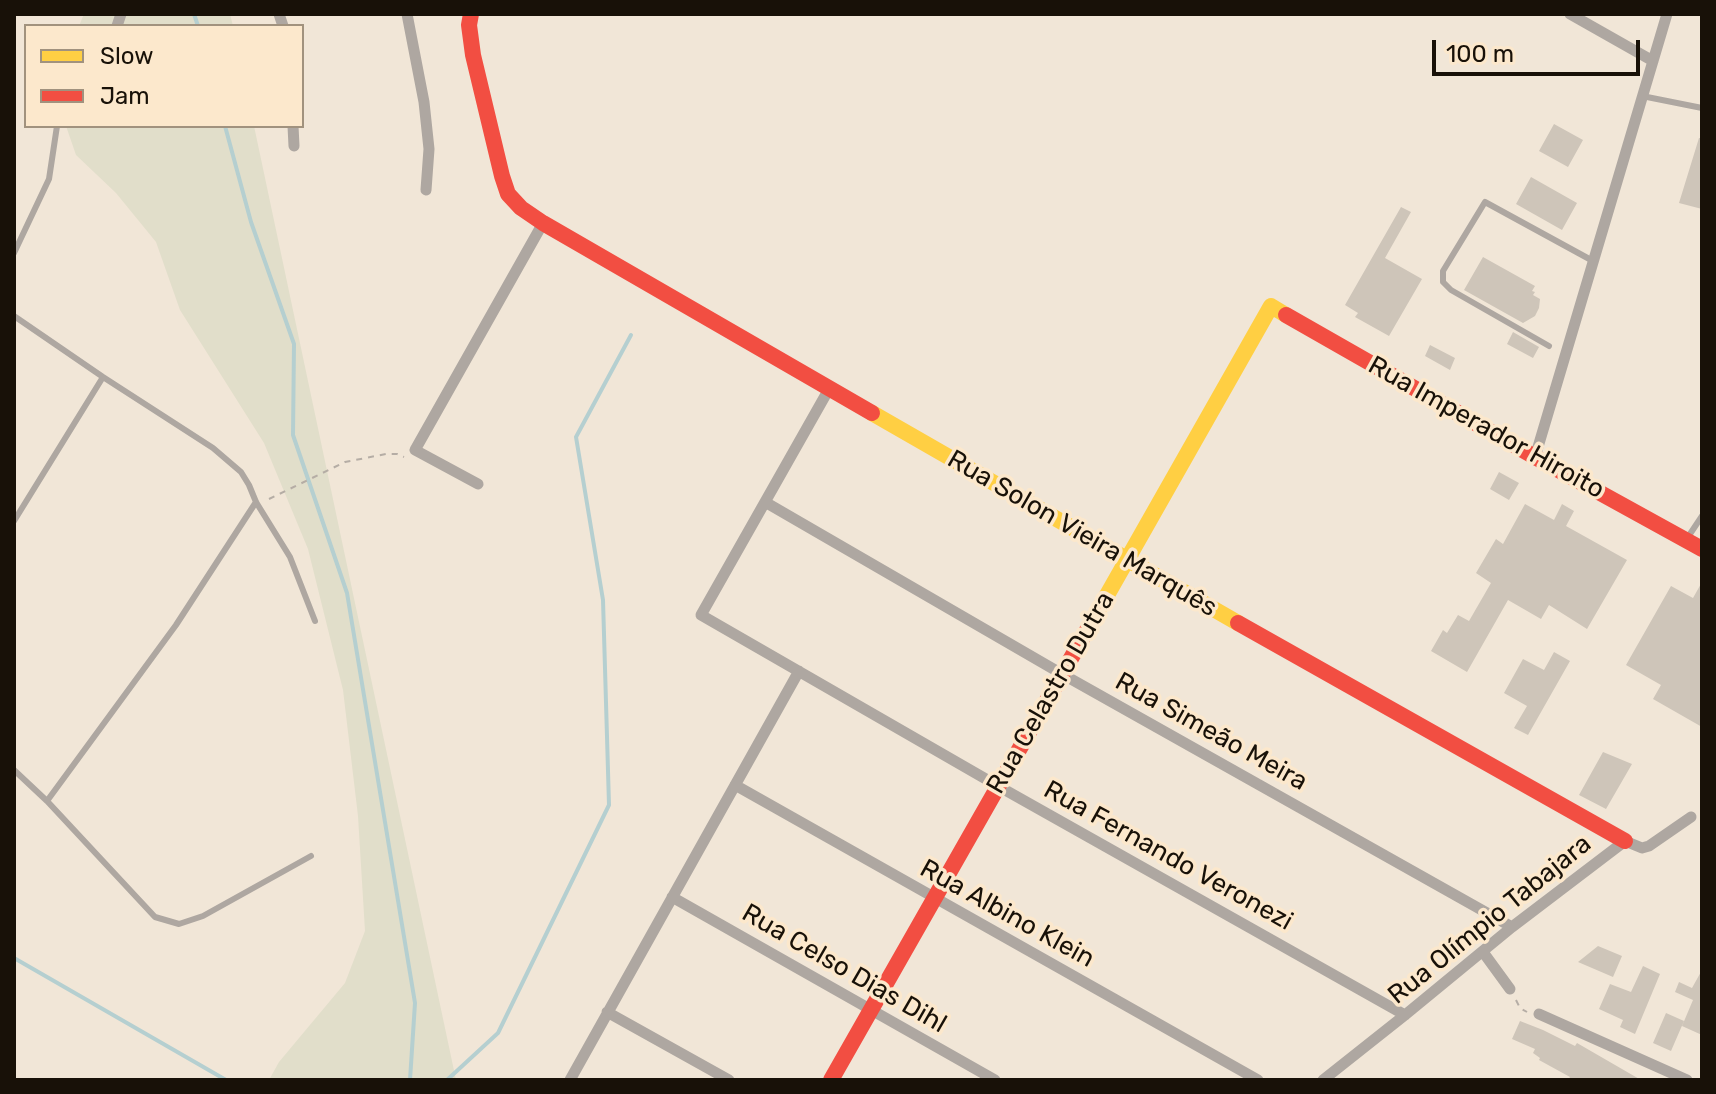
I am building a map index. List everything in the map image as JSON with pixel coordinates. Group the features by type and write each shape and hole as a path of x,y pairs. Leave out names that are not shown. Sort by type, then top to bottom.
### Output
{"street":[{"path":"407,14 424,102 429,149 426,190"},
{"name":"Rua Solon Vieira Marquês","path":"471,14 469,25 473,55 502,176 508,194 521,208 1126,560 1625,841"},
{"path":"1570,14 1653,61"},
{"path":"1535,457 1667,14"},
{"path":"293,128 294,146"},
{"path":"478,484 415,450 543,223"},
{"name":"Rua Imperador Hiroito","path":"1271,306 1702,549"},
{"name":"Rua Celastro Dutra","path":"831,1080 1271,306"},
{"path":"765,502 829,389"},
{"name":"Rua Fernando Veronezi","path":"765,502 701,615 1405,1015"},
{"name":"Rua Simeão Meira","path":"765,502 1062,674 1512,927"},
{"path":"570,1080 799,671"},
{"name":"Rua Albino Klein","path":"735,785 1258,1080"},
{"name":"Rua Olímpio Tabajara","path":"1323,1080 1512,927 1625,841 1642,848 1649,846 1691,817"},
{"name":"Rua Celso Dias Dihl","path":"672,897 995,1080"},
{"path":"1483,952 1510,989"},
{"path":"607,1012 729,1080"},
{"path":"1539,1014 1687,1080"}],"lane":[{"path":"1642,96 1702,108"},
{"path":"14,253 49,179 57,128"},
{"path":"1549,346 1451,290 1443,282 1443,271 1485,202 1594,262"},
{"path":"14,316 213,448 241,472 290,557 315,621"},
{"path":"14,521 103,377"},
{"path":"47,801 176,625 256,502"},
{"path":"1686,540 1702,516"},
{"path":"14,770 155,917 179,924 203,916 311,856"}],"path":[{"path":"256,502 273,498 345,462 386,454 397,454 411,460"},
{"path":"1510,989 1522,1011 1539,1014"}],"shaded area":[{"path":"84,14 230,14 232,24 80,24"},
{"path":"67,128 254,128 456,1080 269,1080 279,1062 345,983 365,931 358,816 343,690 308,549 264,443 180,310 156,242 116,193 76,155"}],"building":[{"path":"1554,124 1583,140 1568,167 1539,151"},
{"path":"1699,138 1702,138 1702,209 1679,203"},
{"path":"1531,177 1577,203 1562,230 1516,204"},
{"path":"1401,207 1411,212 1385,258 1422,279 1389,336 1355,317 1358,313 1345,305"},
{"path":"1483,257 1535,286 1533,295 1540,299 1535,316 1523,323 1464,290"},
{"path":"1513,332 1539,347 1533,358 1507,344"},
{"path":"1430,345 1455,358 1450,370 1425,356"},
{"path":"1499,472 1519,483 1509,500 1490,489"},
{"path":"1525,504 1554,520 1562,504 1574,511 1566,526 1627,560 1587,629 1549,605 1541,619 1508,600 1467,672 1431,651 1443,630 1447,633 1458,615 1469,621 1491,583 1476,573 1496,539 1503,544"},
{"path":"1702,582 1702,727 1653,699 1661,685 1626,665 1671,586 1693,598"},
{"path":"1554,652 1570,661 1528,735 1514,728 1527,706 1504,693 1523,659 1544,670"},
{"path":"1603,752 1632,764 1606,809 1579,795"},
{"path":"1598,946 1622,956 1613,977 1578,962"},
{"path":"1643,966 1660,974 1635,1034 1620,1027 1623,1020 1599,1009 1610,984 1631,992"},
{"path":"1702,970 1702,1035 1682,1026 1693,1000 1675,992 1679,982 1692,988"},
{"path":"1666,1013 1684,1021 1671,1051 1653,1043"},
{"path":"1520,1021 1575,1046 1577,1043 1641,1080 1568,1080 1570,1077 1539,1060 1533,1053 1535,1049 1512,1039"}],"waterway":[{"path":"194,14 197,24"},
{"path":"226,128 251,222 294,344 293,435 347,593 415,1003 410,1080"},
{"path":"447,1080 498,1033 609,805 603,600 576,437 631,335"},
{"path":"14,958 226,1080"}],"traffic: slow":[{"path":"1098,611 1271,306 1286,315"},
{"path":"872,413 1238,623"}],"traffic: jam":[{"path":"471,14 469,25 473,55 502,176 508,194 521,208 872,413"},
{"path":"1286,315 1702,549"},
{"path":"831,1080 1098,611"},
{"path":"1238,623 1625,841"}]}
